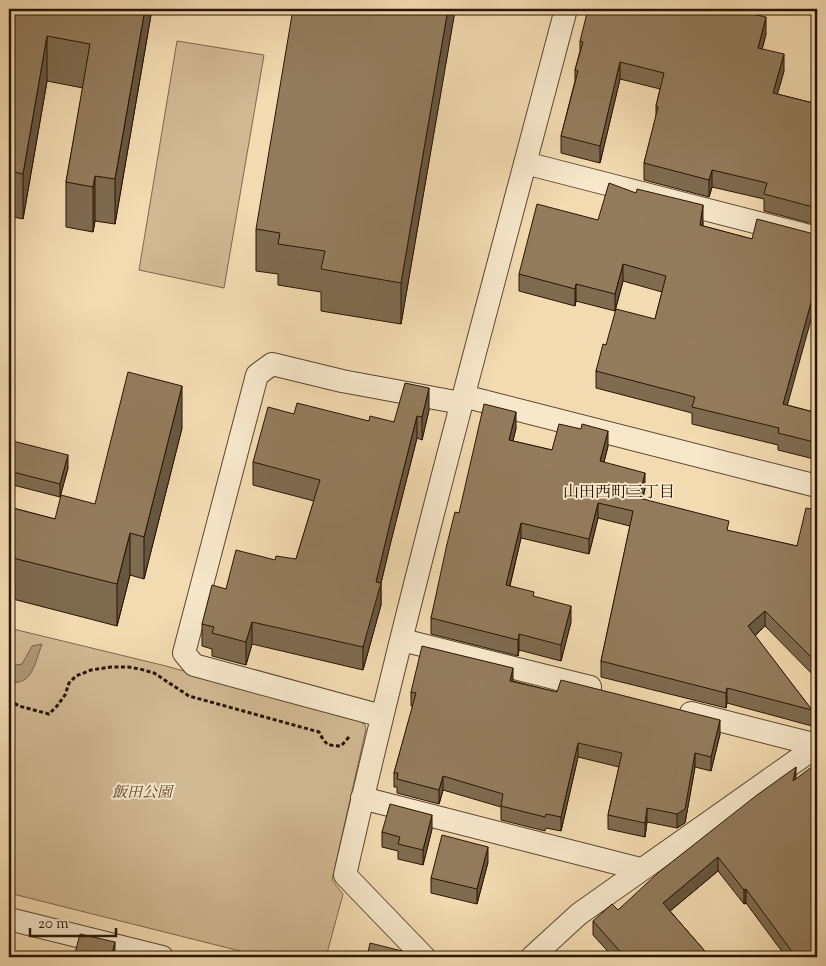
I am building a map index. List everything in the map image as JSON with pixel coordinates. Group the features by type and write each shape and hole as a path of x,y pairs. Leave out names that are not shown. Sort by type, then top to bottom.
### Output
{"street":[{"path":"424,957 345,875 382,716 462,400 566,9"},
{"path":"525,164 817,238"},
{"path":"382,716 194,665 184,653 257,375 272,364 342,381 462,400 817,486"},
{"path":"402,640 614,694"},
{"path":"672,708 817,746"},
{"path":"532,957 579,914 817,746"},
{"path":"362,798 640,870"},
{"path":"9,919 162,957"}],"path":[{"path":"9,700 19,706 49,714 65,695 69,683 76,676 91,670 111,667 140,668 154,673 189,696 319,732 324,742 333,746 341,746 351,735"}],"green space":[{"path":"177,41 264,55 224,288 139,270"},
{"name":"飯田公園","path":"9,628 166,666 357,719 365,725 366,729 332,880 343,894 326,957 264,957 9,893"}],"shaded area":[{"path":"42,644 35,665 28,676 17,682 9,682 9,666 22,664 32,646"}],"building":[{"path":"9,9 145,9 115,179 95,176 93,187 66,182 90,44 47,36 23,174 9,171"},
{"path":"293,9 448,9 401,283 321,269 325,251 278,244 280,233 256,229"},
{"path":"588,9 730,9 766,17 758,48 784,54 773,93 817,104 817,208 764,194 767,183 712,170 709,180 644,163 658,107 656,106 664,73 620,62 600,146 561,136 578,71 575,70 583,42 580,41"},
{"path":"609,183 636,193 637,189 703,205 700,225 752,239 757,219 817,234 817,281 783,404 817,413 817,429 814,442 778,433 779,428 692,407 695,397 596,371 603,344 606,345 616,309 655,319 666,276 623,264 615,294 576,284 575,289 519,274 537,204 598,220"},
{"path":"128,372 182,386 144,537 130,533 117,584 9,557 9,507 55,519 61,495 95,504"},
{"path":"405,383 429,388 422,417 417,416 376,582 381,583 363,647 252,622 246,642 212,633 214,627 202,624 212,585 226,589 236,550 275,560 276,556 296,559 320,480 253,462 268,407 294,414 297,403 369,421 370,416 394,422"},
{"path":"484,404 516,412 509,440 552,450 559,424 581,429 582,424 608,431 600,461 645,473 639,498 729,521 727,530 797,546 806,508 817,510 817,663 765,611 748,626 812,710 727,688 726,693 601,661 633,511 598,503 589,539 521,523 506,585 534,592 533,596 571,606 561,645 519,634 518,640 431,618 447,544 455,512 459,513"},
{"path":"9,440 68,455 60,484 9,471"},
{"path":"422,646 513,668 510,681 557,692 561,680 720,720 711,757 695,753 685,809 677,814 647,808 645,823 608,815 622,753 578,743 561,817 546,814 545,817 501,806 503,794 443,776 439,790 397,779 398,773 394,773 416,693 411,692"},
{"path":"817,763 817,827 812,831 817,837 817,957 796,957 746,889 744,890 718,857 663,903 710,957 625,957 593,921 612,904 618,910 659,872 757,795 796,767 793,781"},
{"path":"390,804 432,815 423,850 398,844 400,837 382,832"},
{"path":"442,835 488,847 477,889 431,878"},
{"path":"80,934 115,942 111,957 74,957"},
{"path":"370,943 410,953 409,957 367,957"}],"district":[{"name":"山田西町三丁目","path":"619,493"}]}
